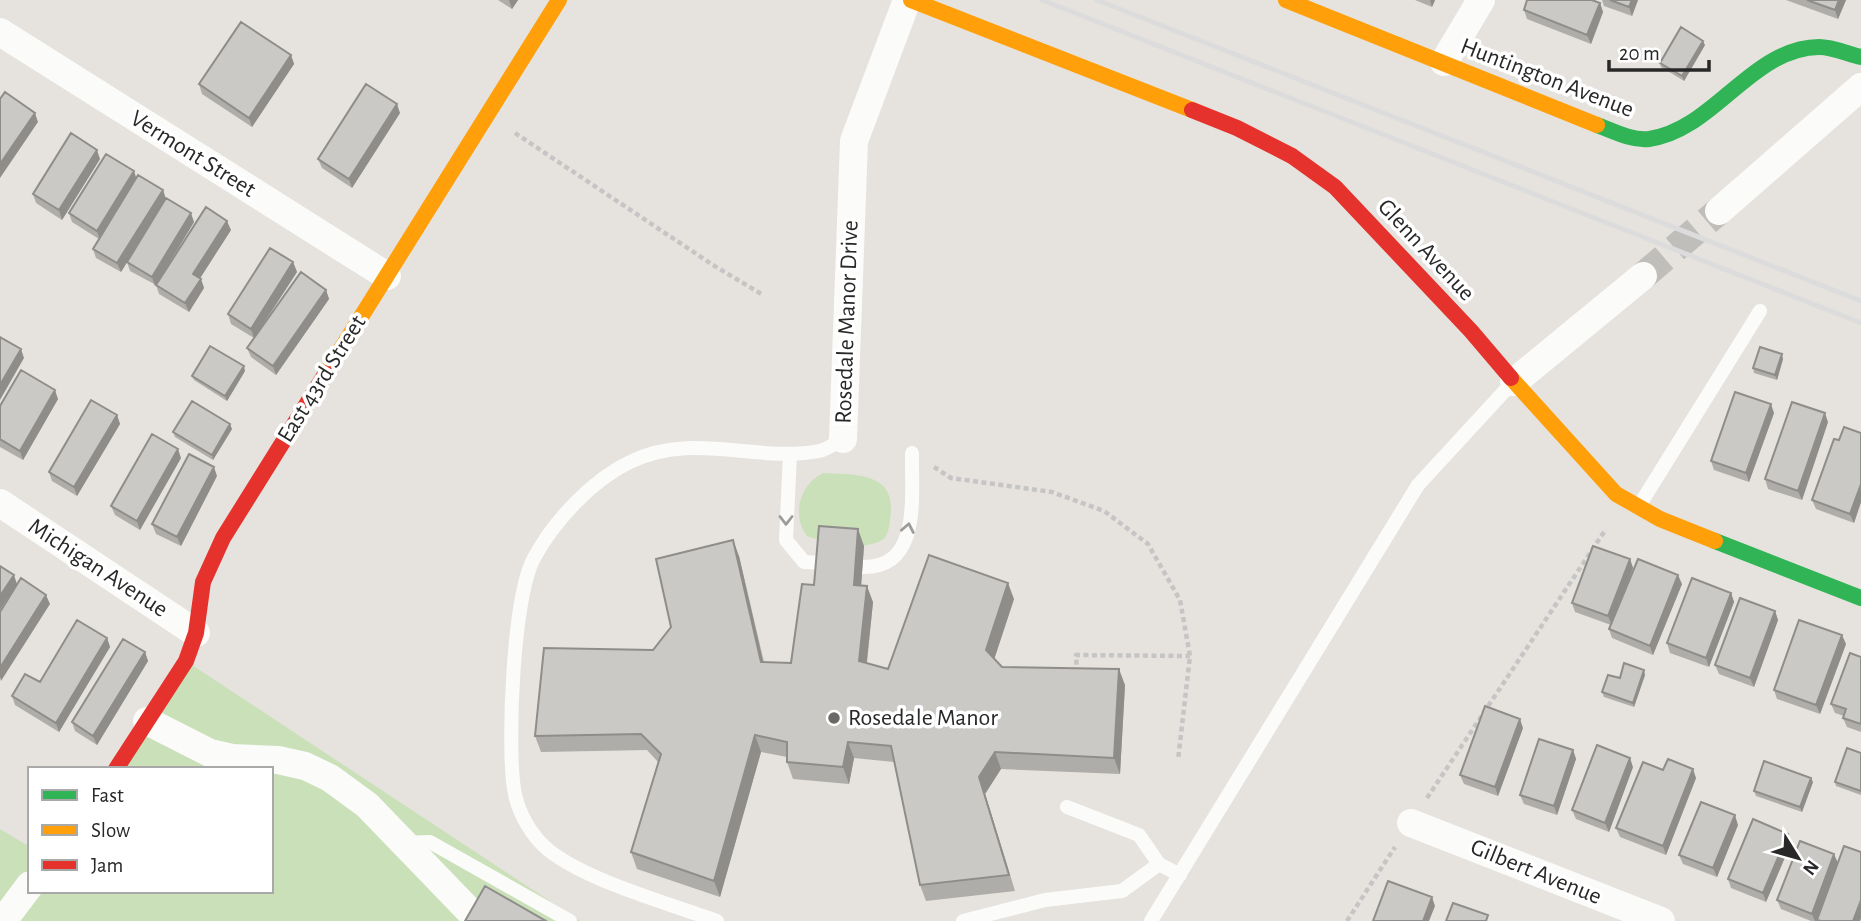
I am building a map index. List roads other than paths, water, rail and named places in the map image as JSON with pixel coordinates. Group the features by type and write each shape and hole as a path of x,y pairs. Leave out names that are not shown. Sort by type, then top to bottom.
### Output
{"street":[{"name":"East 43rd Street","path":"117,767 186,661 196,633 203,582 223,538 559,0"},
{"name":"Glenn Avenue","path":"909,0 1237,128 1292,156 1335,187 1471,331 1616,494 1660,519 1861,598"},
{"name":"Rosedale Manor Drive","path":"843,439 854,141 909,0"},
{"name":"Huntington Avenue","path":"1286,0 1626,136 1649,139 1679,126 1760,71 1792,54 1817,47 1861,57"},
{"path":"1444,62 1481,0"},
{"name":"Vermont Street","path":"0,32 387,275"},
{"path":"1719,211 1861,87"},
{"path":"1514,382 1643,276"},
{"name":"Michigan Avenue","path":"0,503 196,633"},
{"path":"147,721 210,752 232,758 278,760 318,772 367,805 400,843 478,920"},
{"name":"Gilbert Avenue","path":"1411,822 1661,921"},
{"path":"3,921 28,888"}],"lane":[{"path":"1638,507 1760,311"},
{"path":"1151,921 1418,485 1514,382"},
{"name":"Rosedale Manor Drive","path":"717,921 563,861 541,843 526,823 515,792 511,756 517,632 524,587 532,560 550,534 597,483 630,462 662,450 732,448 790,454 822,451 843,439"},
{"path":"863,567 880,567 899,553 910,532 912,453"},
{"path":"790,454 786,540 804,562 823,564"},
{"path":"1067,807 1139,835 1158,864 1180,875"},
{"path":"400,843 430,842 570,921"},
{"path":"963,921 1045,900 1122,891 1158,864"}],"tunnel":[{"path":"1643,276 1719,211"}],"railway":[{"path":"1042,0 1861,323"},
{"path":"1097,0 1861,301"}],"place":[{"name":"Rosedale Manor","path":"834,718"}]}
